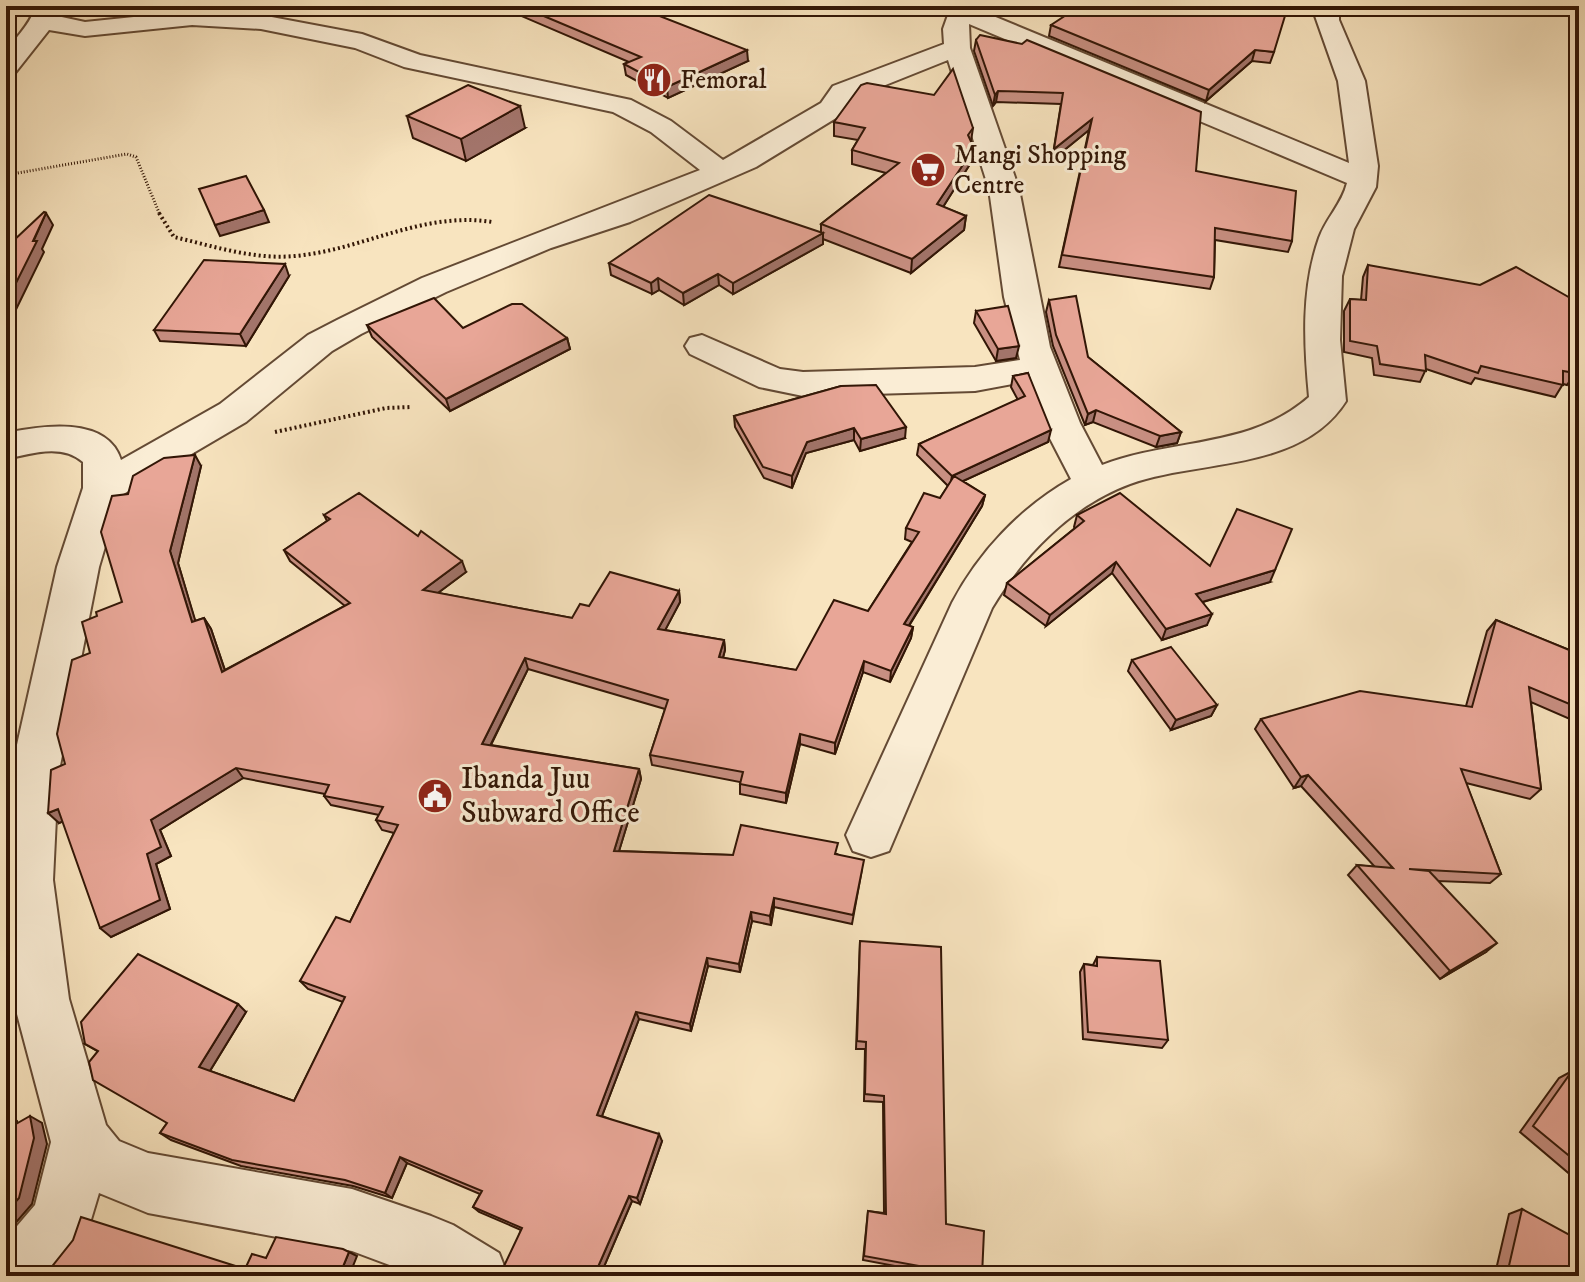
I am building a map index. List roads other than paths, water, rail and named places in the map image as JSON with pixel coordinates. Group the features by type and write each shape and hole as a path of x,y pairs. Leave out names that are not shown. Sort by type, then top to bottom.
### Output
{"street":[{"path":"871,835 963,624 994,570 1045,517 1093,484 1141,469 1278,439 1310,420 1328,401 1323,365 1326,279 1334,237 1346,214 1359,199 1363,179 1355,102 1348,71 1327,24 1326,13 1338,6"},
{"path":"1093,484 1061,423 1040,368 1021,297 1004,189 957,48 954,9 1065,52 1258,138 1363,179"},
{"path":"6,67 45,13 85,29 226,18 362,42 413,61 621,106 639,113 674,136 720,172"},
{"path":"103,488 233,413 320,343 349,327 434,285 540,241 619,215 720,172 831,109 843,92 957,48"},
{"path":"702,346 772,379 803,384 975,379 1040,368"},
{"path":"6,446 44,438 75,439 91,445 102,457 103,488 78,567 20,783 27,880 41,999 81,1142 98,1162 148,1183 352,1220 431,1247 476,1276"},
{"path":"16,1276 62,1221 81,1142"}],"place":[{"name":"Femoral","path":"654,80"},
{"name":"Mangi Shopping Centre","path":"928,170"},
{"name":"Ibanda Juu Subward Office","path":"435,796"}]}
